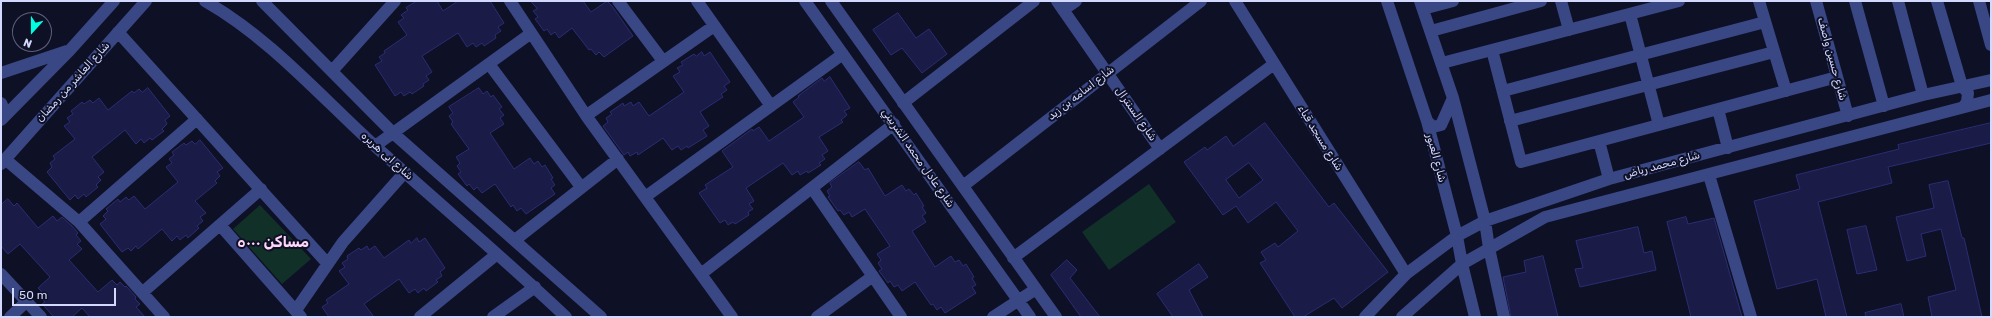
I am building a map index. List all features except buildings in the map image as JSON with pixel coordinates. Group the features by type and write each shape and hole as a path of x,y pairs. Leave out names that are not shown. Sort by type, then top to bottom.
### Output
{"street":[{"path":"3,112 70,50 114,1"},
{"name":"شارع العاشر من رمضان","path":"3,161 146,1"},
{"name":"شارع ابى هريره","path":"205,1 262,40 375,146 486,243 566,317"},
{"name":"شارع ابى هريره","path":"262,1 393,133 601,317"},
{"path":"332,71 396,1"},
{"path":"510,1 530,34 732,317"},
{"path":"618,1 663,61"},
{"path":"697,1 771,106"},
{"name":"شارع عادل محمد الشربيني","path":"805,1 1030,317"},
{"name":"شارع عادل محمد الشربيني","path":"831,1 1056,317"},
{"path":"904,103 1034,1"},
{"path":"1060,6 1076,1"},
{"name":"شارع اسامه بن زيد","path":"963,186 1107,72 1201,1"},
{"name":"شارع مسجد قباء","path":"1235,1 1406,274"},
{"name":"شارع العبور","path":"1387,1 1427,121 1457,236 1475,317"},
{"path":"1453,1 1421,5 1453,98 1485,221 1489,248 1504,317"},
{"path":"1431,31 1541,1"},
{"path":"1561,1 1569,30"},
{"path":"1442,63 1679,1"},
{"path":"1759,1 1786,91"},
{"name":"شارع حسين واصف","path":"1816,1 1848,116"},
{"path":"1855,1 1884,106"},
{"path":"1898,1 1923,95"},
{"path":"1938,1 1962,86 1968,93 1967,102 1964,106"},
{"path":"1980,1 1991,46"},
{"name":"شارع السنترال","path":"1060,6 1160,149"},
{"path":"1630,14 1659,125"},
{"path":"1503,91 1765,22"},
{"path":"587,115 714,26"},
{"path":"118,32 327,263"},
{"path":"375,146 530,34"},
{"path":"1,73 70,50"},
{"path":"1492,50 1520,162 1837,77"},
{"path":"1510,121 1774,52"},
{"path":"645,197 843,54"},
{"path":"489,64 581,188"},
{"path":"1014,258 1274,64"},
{"name":"شارع محمد رياض","path":"1365,317 1406,274 1457,236 1485,221 1609,179 1923,95 1991,80"},
{"path":"1427,121 1433,127 1441,126 1453,98"},
{"name":"شارع محمد رياض","path":"1402,317 1462,264 1545,217 1991,100"},
{"path":"1718,109 1728,148"},
{"path":"79,222 197,119"},
{"path":"701,274 894,124"},
{"path":"1599,141 1609,179"},
{"path":"514,240 618,159"},
{"path":"3,161 79,222 164,317"},
{"path":"220,225 299,313 327,263 343,242 405,172"},
{"path":"1709,175 1751,317"},
{"path":"812,188 901,317"},
{"path":"143,292 261,189"},
{"path":"486,243 503,230"},
{"path":"420,317 498,254"},
{"path":"1,274 42,317"},
{"path":"817,317 873,276"},
{"path":"493,317 535,287"},
{"path":"993,317 1036,289"},
{"path":"10,317 27,301"}],"green space":[{"path":"1149,184 1176,222 1109,270 1082,232"},
{"path":"260,205 311,259 282,284 233,229"}],"district":[{"name":"مساكن ٥٠٠٠","path":"273,243"}]}
